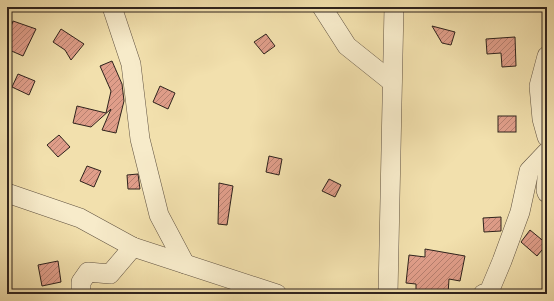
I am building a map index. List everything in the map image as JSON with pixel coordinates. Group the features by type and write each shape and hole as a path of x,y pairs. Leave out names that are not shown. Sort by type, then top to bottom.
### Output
{"street":[{"path":"112,7 131,64 140,139 159,215 185,264"},
{"path":"322,7 347,46 392,82"},
{"path":"388,294 394,7"},
{"path":"547,56 539,86 542,119 547,136"},
{"path":"483,294 489,292 502,261 520,212 529,171 547,152"},
{"path":"547,177 547,193"},
{"path":"7,193 80,218 133,247 277,294"},
{"path":"81,294 81,282 88,272 110,274 133,247"}],"building":[{"path":"13,21 36,29 23,56 7,49 7,37"},
{"path":"432,26 455,32 451,45 442,43"},
{"path":"61,29 84,44 71,60 65,50 53,42"},
{"path":"266,34 275,46 264,54 254,42"},
{"path":"515,37 516,66 502,67 501,53 487,54 486,39"},
{"path":"112,61 122,84 124,101 116,133 102,130 111,109 91,127 73,123 77,106 106,113 111,91 100,66"},
{"path":"18,74 35,81 29,95 12,87"},
{"path":"160,86 175,93 168,109 153,102"},
{"path":"498,116 516,116 516,132 498,132"},
{"path":"59,135 70,147 58,157 47,145"},
{"path":"269,156 282,159 279,175 266,172"},
{"path":"87,166 101,171 94,187 80,181"},
{"path":"138,174 140,189 128,189 127,175"},
{"path":"329,179 341,185 335,197 322,191"},
{"path":"219,183 233,186 227,225 218,224"},
{"path":"501,217 501,231 484,232 483,218"},
{"path":"530,230 547,244 537,256 521,242"},
{"path":"425,249 465,256 460,281 449,279 448,294 416,294 416,284 406,283 409,255 425,257"},
{"path":"58,261 61,282 42,286 38,265"}]}
